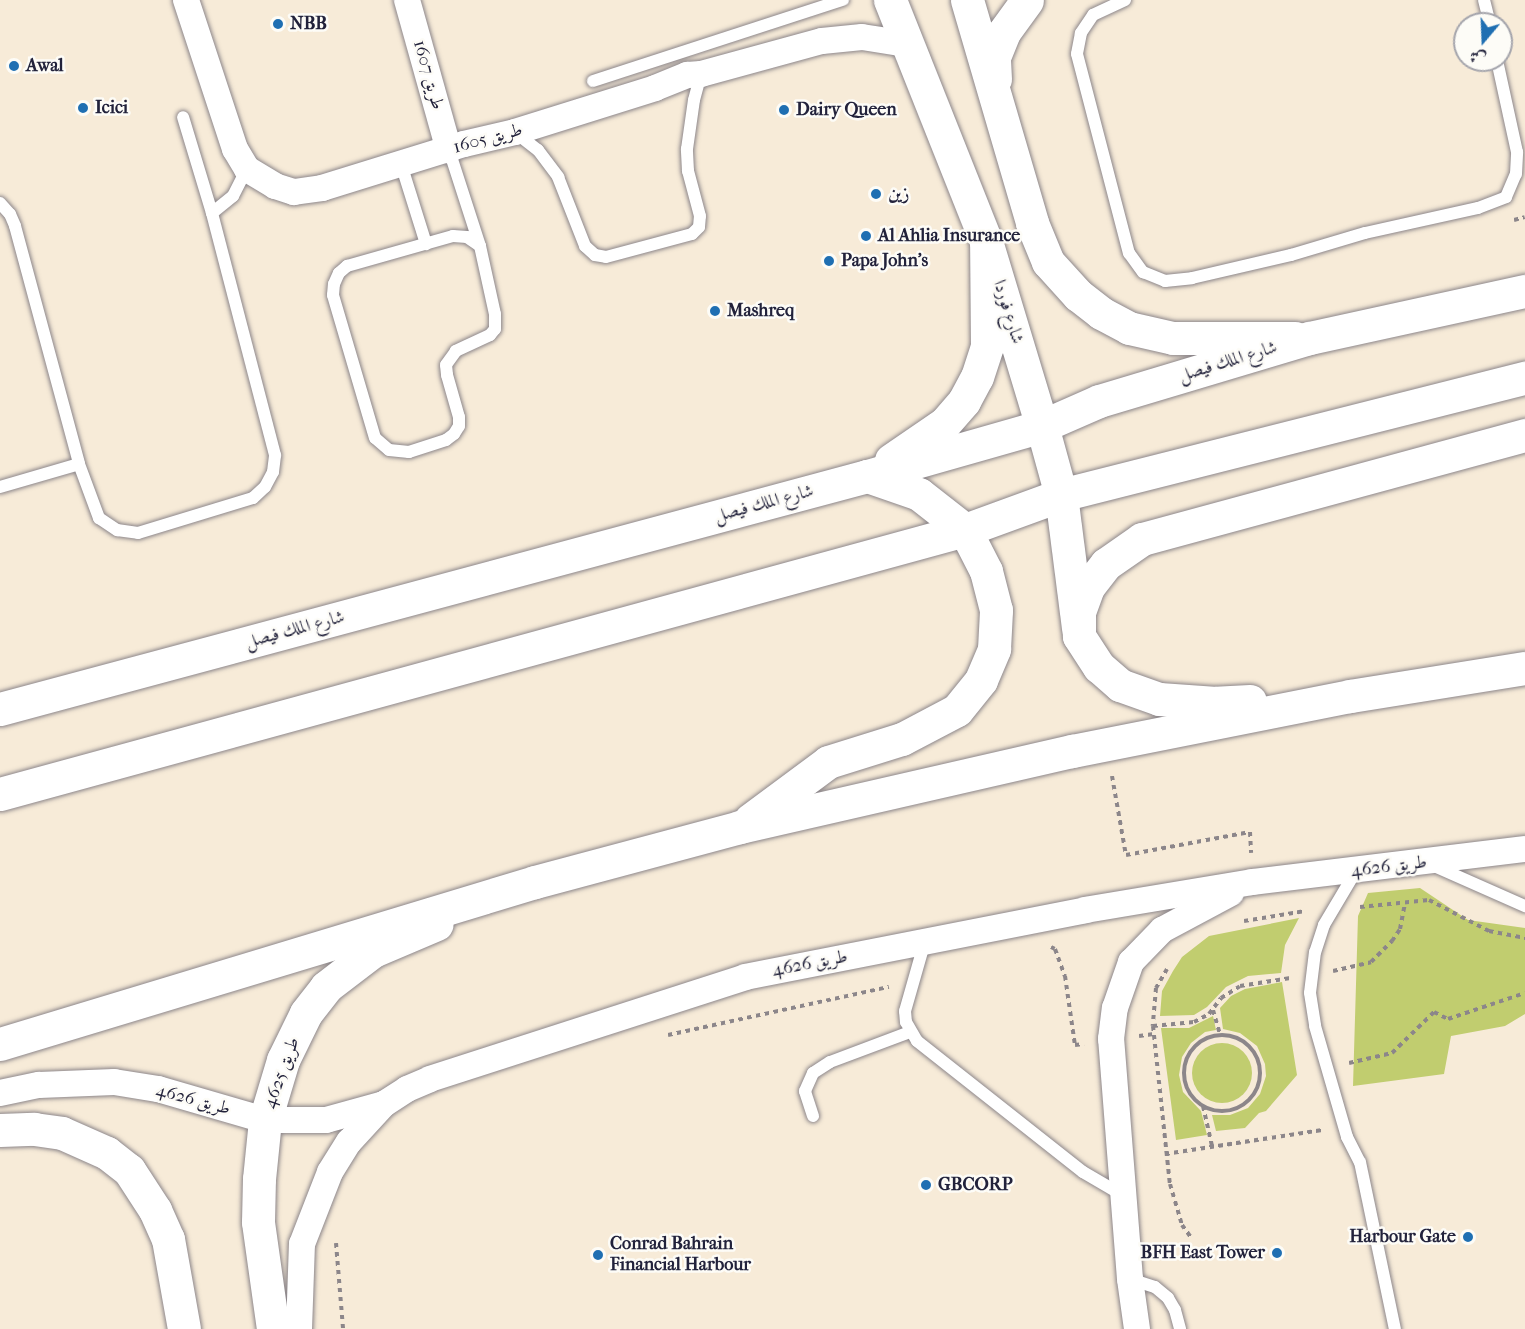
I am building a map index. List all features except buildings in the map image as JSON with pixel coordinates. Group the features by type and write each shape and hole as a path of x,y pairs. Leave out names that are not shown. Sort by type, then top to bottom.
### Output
{"main road":[{"path":"967,0 1032,223 1048,262 1078,295 1101,313 1129,328 1173,338 1309,338"},
{"path":"995,93 994,57 1004,32 1027,0"},
{"name":"شارع فوردا","path":"894,1 907,44 986,241 1042,426 1061,495 1079,636"},
{"path":"867,476 945,423 963,401 977,377 987,346 986,241"},
{"name":"شارع الملك فيصل","path":"0,709 867,476 1042,426 1099,400 1309,338 1525,291"},
{"path":"0,794 965,530 1061,495 1525,378"},
{"path":"1350,696 1216,703 1159,699 1120,685 1100,667 1079,636 1079,612 1088,587 1106,564 1142,539 1525,435"},
{"path":"740,827 828,762 902,739 957,710 981,680 994,649 996,610 986,571 965,530 919,494 867,476"},
{"path":"0,1044 535,882 740,827 1106,746 1350,696 1525,668"},
{"name":"طريق 4625","path":"273,1329 258,1222 259,1179 266,1120 283,1060 306,1014 326,987 373,951 535,882"},
{"path":"0,1130 34,1129 62,1133 107,1153 129,1170 150,1201 168,1239 184,1329"}],"street":[{"path":"186,0 229,135 247,169"},
{"name":"طريق 1607","path":"408,0 449,150"},
{"name":"طريق 1605","path":"247,169 275,186 294,192 322,188 515,132 655,88 688,68 831,39 862,37 907,44"},
{"name":"طريق 4626","path":"299,1329 302,1244 313,1210 330,1172 349,1142 384,1104 407,1089 455,1070 745,977 925,941 1252,882 1525,849"},
{"name":"طريق 4626","path":"1137,1329 1130,1279 1111,1039 1115,1008 1131,962 1161,930 1252,882"},
{"name":"طريق 4626","path":"0,1093 39,1085 114,1082 158,1089 266,1120 326,1120 384,1104"}],"lane":[{"path":"593,81 688,68 843,0"},
{"path":"1125,0 1093,15 1080,33 1077,54 1129,253 1143,272 1153,278 1177,281 1210,274 1365,233 1497,202 1506,197 1513,186 1521,151 1500,72"},
{"path":"515,132 538,150 558,177 585,246 596,255 606,257 692,234 699,227 700,216 688,171 687,149 694,100 688,68"},
{"path":"0,203 10,214 15,226 79,464 99,518 117,530 128,533 138,532 253,498 265,487 273,472 275,455 212,213 183,117"},
{"path":"449,150 480,246 497,322 490,335 456,351 446,365 459,417 459,426 446,440 399,452 389,450 375,438 333,295 334,284 339,273 347,266 426,244 462,236 480,246"},
{"path":"401,164 426,244"},
{"path":"212,213 233,196 247,169"},
{"path":"0,487 79,464"},
{"path":"1425,862 1525,906"},
{"path":"1356,871 1324,926 1315,952 1310,983 1315,1026 1345,1127 1360,1162 1395,1329"},
{"path":"925,941 905,1011 910,1032 924,1048 1073,1164 1125,1197"},
{"path":"813,1116 805,1091 813,1073 821,1066 910,1032"},
{"path":"1130,1279 1155,1287 1168,1298 1180,1329"}],"path":[{"path":"1106,746 1126,855 1250,832 1252,882"},
{"path":"1238,922 1291,912 1429,900 1489,931 1525,938"},
{"path":"1044,943 1055,948 1065,976 1075,1045 1154,1034"},
{"path":"1173,959 1156,988 1154,1034 1170,1184 1182,1225 1192,1239"},
{"path":"656,1038 913,982"},
{"path":"1327,1066 1368,1060 1392,1053 1434,1012 1448,1019 1525,993"},
{"path":"1212,1010 1220,1035"},
{"path":"1203,1106 1224,1110 1235,1108 1252,1096 1260,1076 1259,1066 1249,1047 1241,1040 1220,1035 1200,1042 1192,1049 1184,1069 1188,1090 1203,1106 1212,1146"},
{"path":"1165,1154 1345,1127"},
{"path":"337,1236 335,1246 343,1329"}],"green space":[{"path":"1420,888 1468,920 1525,928 1525,1014 1505,1026 1451,1036 1444,1074 1353,1086 1358,916 1368,893"},
{"path":"1299,918 1285,945 1281,973 1248,976 1226,987 1207,1007 1194,1015 1160,1016 1162,991 1173,971 1182,957 1209,936"},
{"path":"1282,982 1297,1075 1266,1111 1259,1113 1245,1128 1216,1131 1212,1115 1230,1115 1248,1108 1260,1094 1266,1076 1265,1064 1257,1046 1240,1033 1223,1029 1220,1008 1231,996 1245,989"},
{"path":"1213,1016 1216,1030 1205,1032 1191,1043 1182,1057 1179,1075 1183,1092 1201,1111 1207,1135 1176,1140 1161,1028 1189,1028"},
{"path":"1222,1043 1239,1048 1247,1056 1252,1073 1247,1090 1239,1098 1222,1103 1205,1098 1197,1090 1192,1073 1197,1056 1205,1048"}],"place":[{"name":"NBB","path":"278,24"},
{"name":"Awal","path":"14,66"},
{"name":"Icici","path":"83,108"},
{"name":"Dairy Queen","path":"784,110"},
{"name":"زين","path":"876,194"},
{"name":"Al Ahlia Insurance","path":"866,236"},
{"name":"Papa John's","path":"829,261"},
{"name":"Mashreq","path":"715,311"},
{"name":"GBCORP","path":"926,1185"},
{"name":"Harbour Gate","path":"1468,1237"},
{"name":"BFH East Tower","path":"1277,1253"},
{"name":"Conrad Bahrain Financial Harbour","path":"598,1255"}]}
